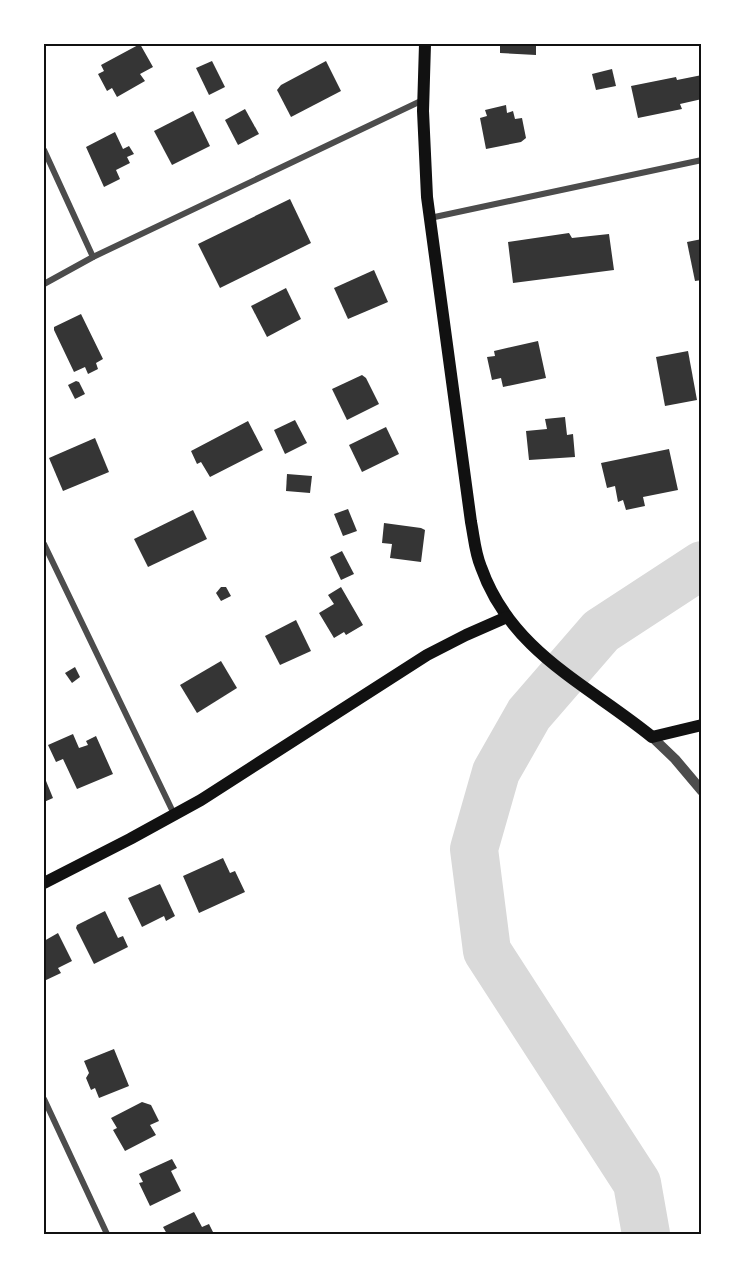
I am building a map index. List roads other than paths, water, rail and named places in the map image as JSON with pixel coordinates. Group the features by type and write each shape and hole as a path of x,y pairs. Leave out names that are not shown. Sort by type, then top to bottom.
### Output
{"main road":[{"path":"426,44 423,100 424,157 430,218 475,545 486,581 507,618 520,635 541,655 652,737 702,724"},
{"path":"44,883 175,815 427,656 465,635 507,618"}],"street":[{"path":"44,285 93,256 423,100"},
{"path":"44,150 93,256"},
{"path":"430,218 702,160"},
{"path":"44,544 175,815"},
{"path":"652,737 675,759 702,791"},
{"path":"44,1099 107,1234"}],"waterway":[{"path":"646,1234 637,1183 487,951 474,849 496,772 529,714 601,631 702,565"}]}
